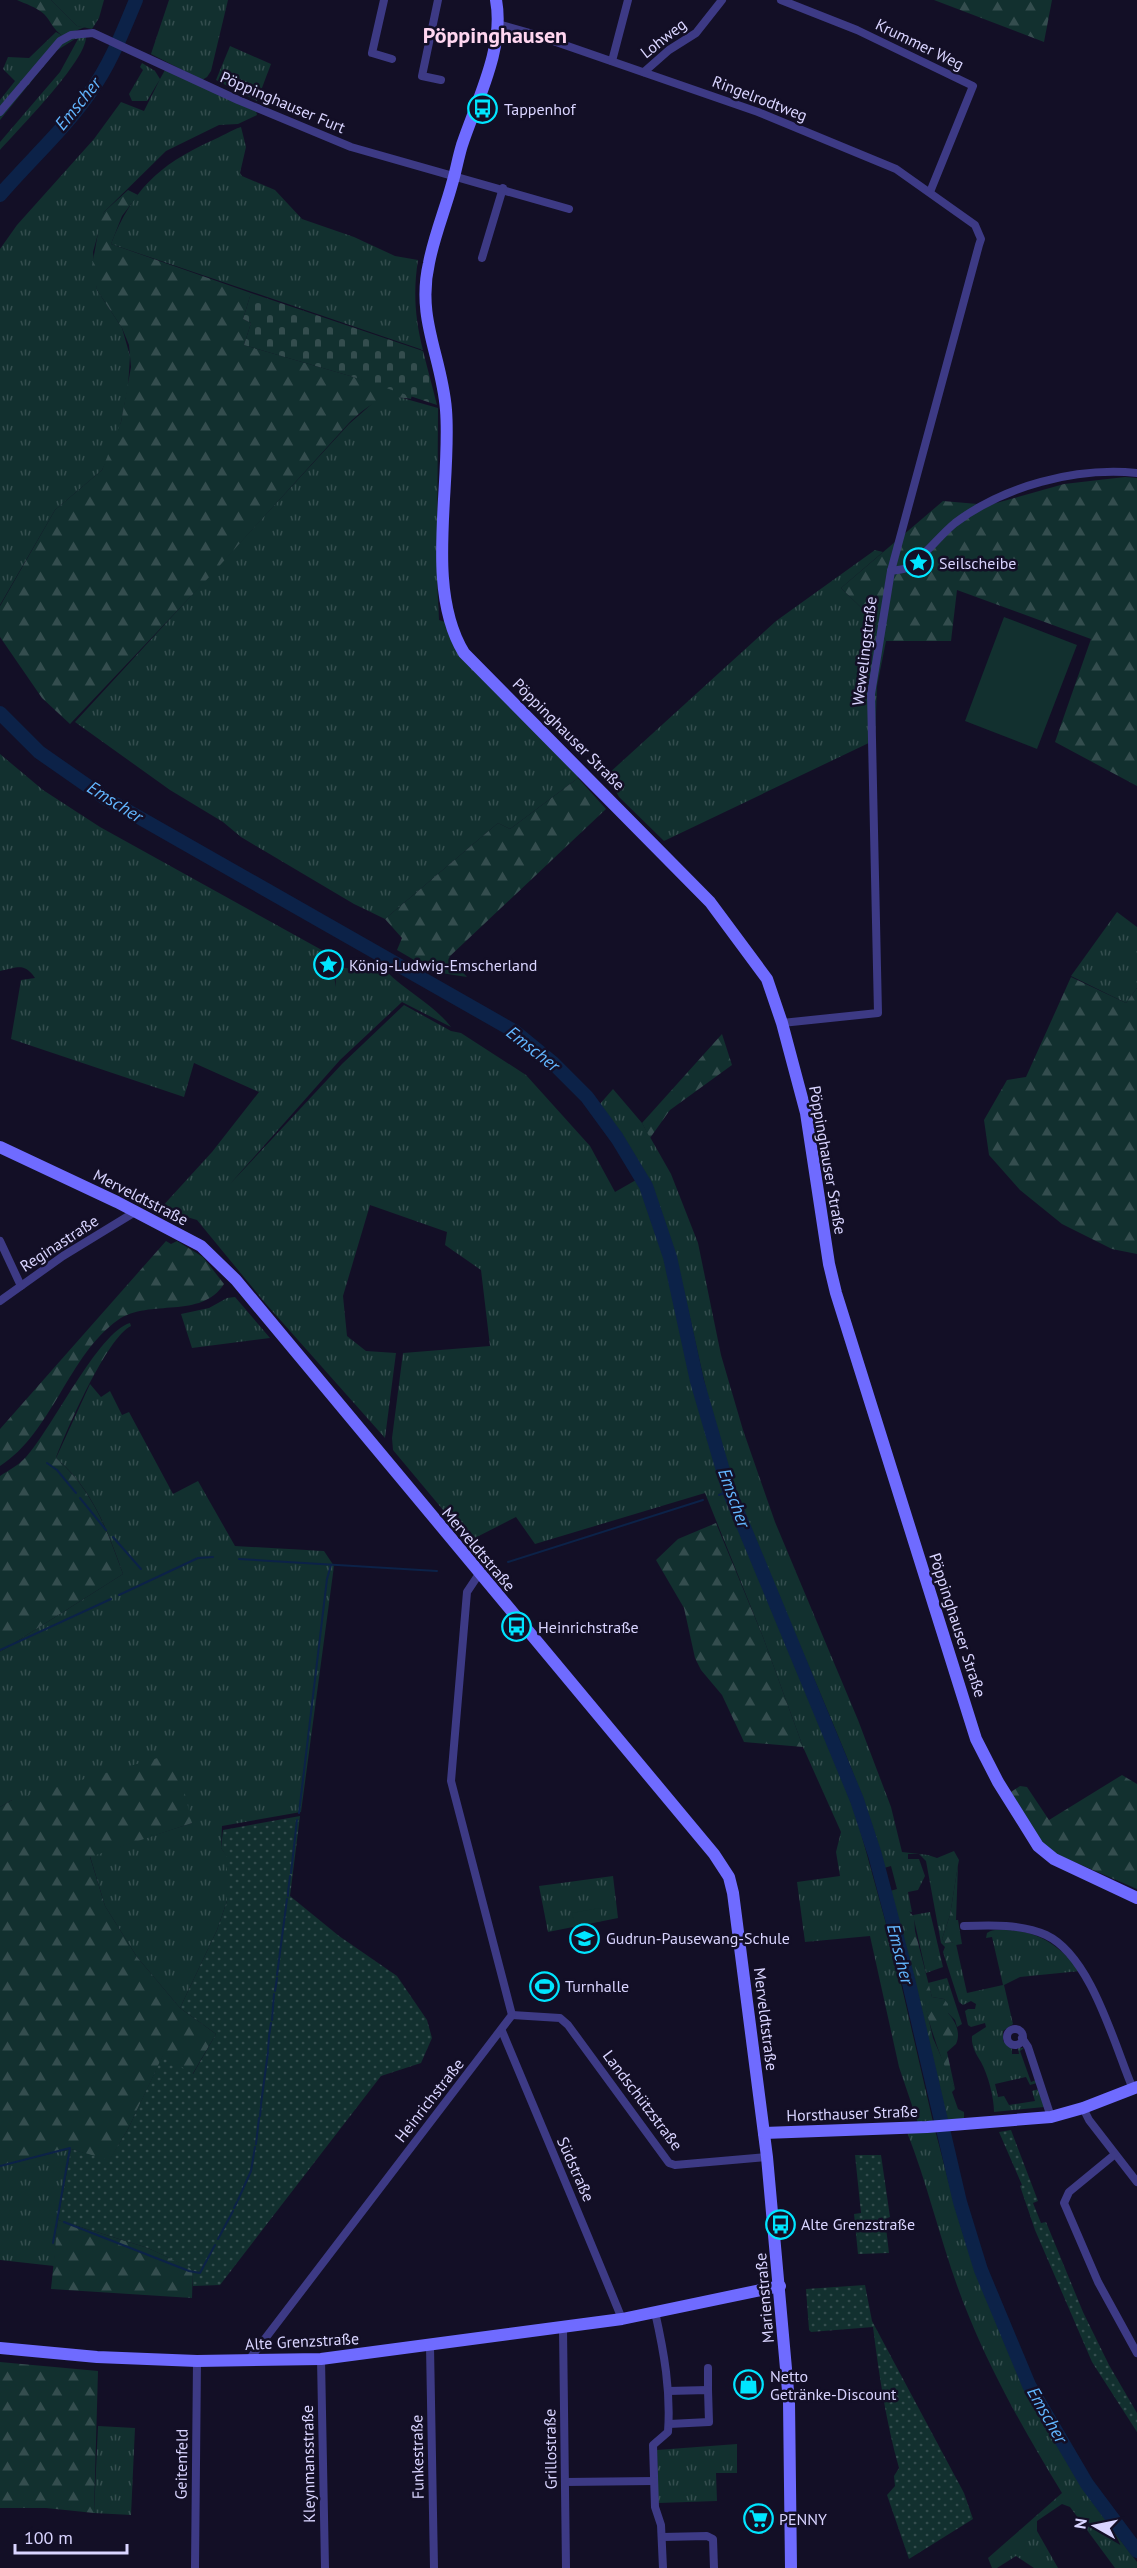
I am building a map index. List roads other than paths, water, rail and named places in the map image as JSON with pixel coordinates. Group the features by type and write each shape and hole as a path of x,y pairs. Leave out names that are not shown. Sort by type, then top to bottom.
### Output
{"main road":[{"name":"Pöppinghauser Straße","path":"493,1 498,24 494,52 429,260 424,292 426,317 446,411 444,569 447,613 451,629 464,652 710,902 767,979 782,1023 806,1113 829,1264 836,1293 976,1739 999,1782 1042,1850 1054,1859 1137,1898"},
{"name":"Merveldtstraße","path":"0,1147 201,1246 233,1277 479,1575 714,1854 729,1877 739,1930 764,2133"},
{"name":"Horsthauser Straße","path":"764,2133 927,2127 1051,2117 1083,2108 1135,2088"},
{"name":"Marienstraße","path":"764,2133 780,2286 789,2403 791,2568"},
{"name":"Alte Grenzstraße","path":"0,2348 97,2357 197,2361 321,2359 563,2329 780,2286"}],"street":[{"path":"384,0 372,52 392,59"},
{"path":"438,0 422,76 441,80"},
{"path":"612,61 628,0"},
{"name":"Lohweg","path":"644,72 669,50 696,33 722,0"},
{"name":"Krummer Weg","path":"781,0 857,30 974,86 930,192"},
{"name":"Ringelrodtweg","path":"498,24 758,112 896,169 975,225 981,239 979,245"},
{"name":"Pöppinghauser Furt","path":"0,112 60,41 81,32 93,33 238,100 351,147 455,175"},
{"path":"455,175 569,209"},
{"path":"482,258 503,188"},
{"name":"Wewelingstraße","path":"782,1023 878,1013 871,694 891,571 979,245"},
{"path":"891,571 907,568 956,523 986,503 1029,485 1063,477 1100,473 1137,473"},
{"name":"Reginastraße","path":"0,1301 63,1256 135,1212"},
{"path":"0,1240 21,1286"},
{"path":"479,1575 467,1592 451,1781 512,2015"},
{"path":"964,1926 1026,1929 1046,1935 1065,1948 1084,1971 1135,2088"},
{"name":"Heinrichstraße","path":"248,2361 512,2015"},
{"name":"Landschützstraße","path":"512,2015 560,2018 568,2025 669,2163 675,2165 767,2157"},
{"name":"Südstraße","path":"502,2031 622,2319"},
{"path":"1022,2038 1028,2047 1051,2117"},
{"path":"1083,2108 1114,2155 1135,2176"},
{"path":"1114,2155 1069,2192 1064,2204 1098,2282 1137,2353"},
{"path":"655,2312 663,2348 668,2391 668,2432 653,2445 655,2507 661,2525 663,2568"},
{"name":"Grillostraße","path":"563,2329 566,2568"},
{"name":"Funkestraße","path":"430,2346 434,2568"},
{"name":"Kleynmansstraße","path":"321,2359 325,2568"},
{"name":"Geitenfeld","path":"195,2568 197,2361"},
{"path":"669,2424 709,2422 708,2368"},
{"path":"668,2391 708,2390"},
{"path":"565,2481 654,2481"},
{"path":"662,2537 707,2536 713,2539 714,2568"}],"waterway":[{"name":"Emscher","path":"0,195 59,131 91,91 111,58 136,0"},
{"name":"Emscher","path":"0,713 39,752 105,798 514,1031 553,1063 587,1097 617,1138 646,1186 670,1257 697,1381 729,1491 857,1800 875,1855 908,1979 960,2202 981,2270 1029,2385 1087,2484 1137,2551"},
{"path":"47,1463 57,1470 76,1493"},
{"path":"719,1495 729,1491"},
{"path":"80,1498 106,1530"},
{"path":"508,1562 703,1500"},
{"path":"113,1537 141,1569"},
{"path":"119,1595 198,1558 213,1557"},
{"path":"239,1559 437,1571"},
{"path":"299,1813 327,1579 331,1565"},
{"path":"0,1650 111,1599"},
{"path":"291,1873 297,1820"},
{"path":"288,1892 290,1876"},
{"path":"277,1975 287,1899"},
{"path":"275,1991 277,1978"},
{"path":"272,2020 274,1994"},
{"path":"269,2036 271,2023"},
{"path":"268,2050 269,2037"},
{"path":"261,2104 268,2052"},
{"path":"260,2116 261,2106"},
{"path":"256,2144 259,2118"},
{"path":"238,2200 251,2171 255,2147"},
{"path":"0,2166 70,2148 53,2243"},
{"path":"234,2208 237,2202"},
{"path":"218,2239 233,2211"},
{"path":"64,2222 189,2271 200,2273 215,2245"}],"place":[{"name":"Tappenhof","path":"483,109"},
{"name":"Seilscheibe","path":"918,563"},
{"name":"König-Ludwig-Emscherland","path":"328,965"},
{"name":"Heinrichstraße","path":"517,1627"},
{"name":"Gudrun-Pausewang-Schule","path":"585,1938"},
{"name":"Turnhalle","path":"544,1986"},
{"name":"Alte Grenzstraße","path":"780,2224"},
{"name":"Netto Getränke-Discount","path":"749,2385"},
{"name":"PENNY","path":"758,2519"}],"district":[{"name":"Pöppinghausen","path":"495,35"}]}
